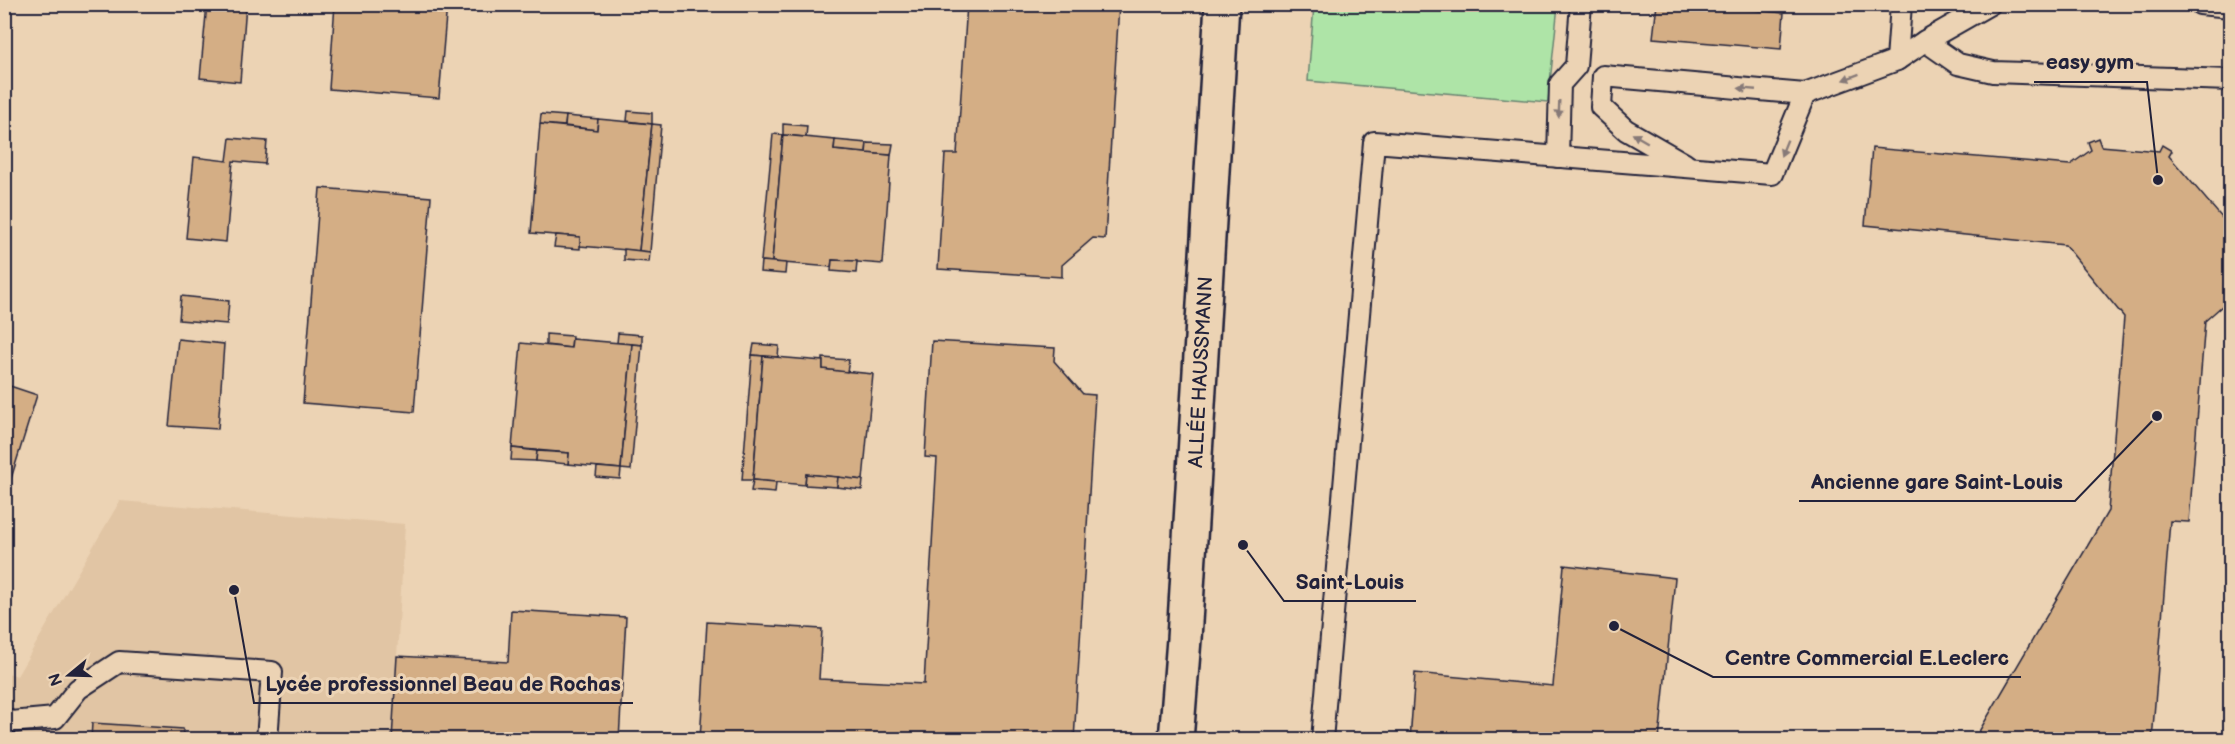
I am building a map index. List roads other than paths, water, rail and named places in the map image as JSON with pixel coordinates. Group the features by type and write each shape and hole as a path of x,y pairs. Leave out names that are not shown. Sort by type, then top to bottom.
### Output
{"street":[{"name":"ALLÉE HAUSSMANN","path":"1176,740 1222,4"}],"lane":[{"path":"1558,157 1560,84 1576,66 1581,4"},
{"path":"1897,60 1901,4"},
{"path":"1690,167 1626,130 1601,107 1604,76 1805,94 1897,60 1924,41 1990,4"},
{"path":"2200,4 2230,7"},
{"path":"1924,41 1958,64 1993,72 2230,80"},
{"path":"1322,740 1374,142 1772,174 1805,94"},
{"path":"4,718 11,722 55,718 78,689 119,662 272,672 267,740"}],"place":[{"name":"easy gym","path":"2158,180"},
{"name":"Ancienne gare Saint-Louis","path":"2157,416"},
{"name":"Saint-Louis","path":"1243,545"},
{"name":"Lycée professionnel Beau de Rochas","path":"234,590"},
{"name":"Centre Commercial E.Leclerc","path":"1614,626"}]}
